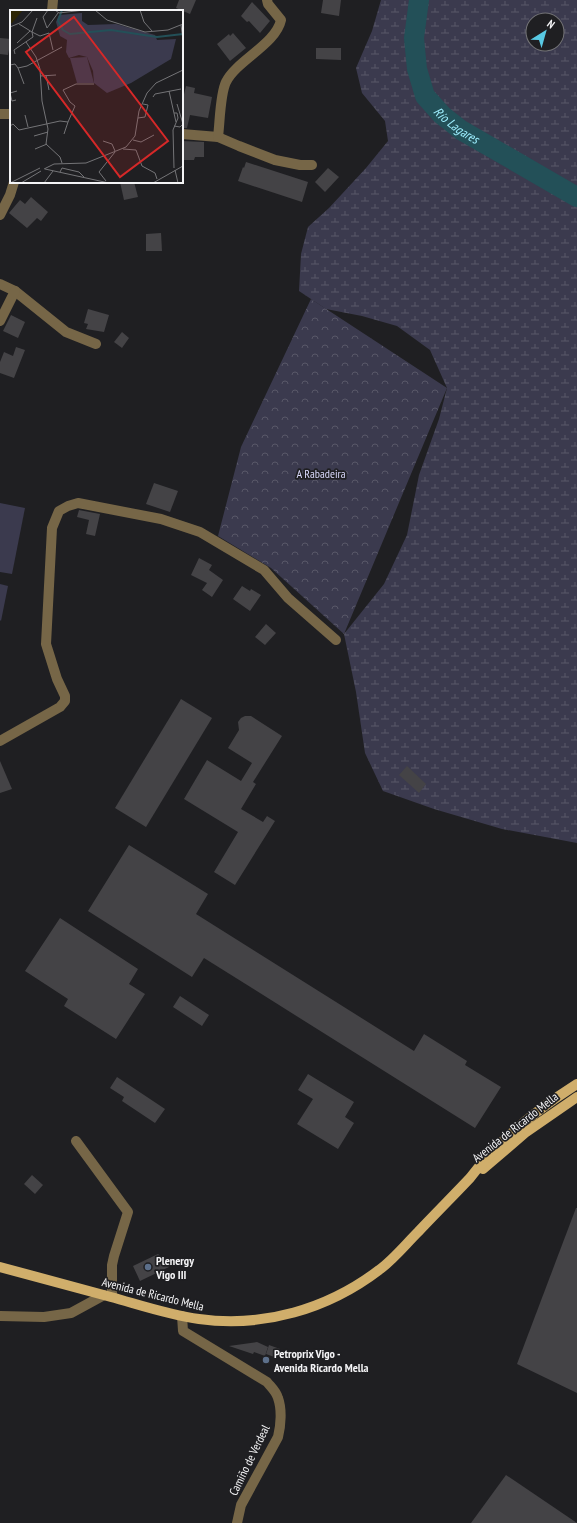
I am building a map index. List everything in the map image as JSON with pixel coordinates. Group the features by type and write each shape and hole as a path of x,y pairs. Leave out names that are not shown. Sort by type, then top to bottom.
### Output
{"main road":[{"path":"533,1114 551,1095 577,1076"},
{"name":"Avenida de Ricardo Mella","path":"0,1267 182,1316 226,1321 254,1320 284,1315 332,1299 357,1286 380,1270 470,1178 479,1165 505,1138 533,1114 577,1084"},
{"path":"534,1127 550,1109 577,1090"},
{"name":"Avenida de Ricardo Mella","path":"470,1178 485,1168 534,1127 577,1097"}],"street":[{"path":"52,10 53,0"},
{"path":"218,137 226,82 235,71 265,44 281,23 281,20 268,4 267,0"},
{"path":"183,134 218,137 275,160 300,165 312,165"},
{"path":"0,215 10,195 14,183"},
{"path":"0,284 15,291 66,332 96,344"},
{"path":"0,321 15,291"},
{"path":"0,741 60,707 65,700 65,696 57,679 46,644 52,528 60,511 68,506 78,503 161,519 200,532 264,570 288,598 336,640"},
{"path":"0,1316 44,1317 71,1313 108,1296 114,1256 128,1212 76,1141"},
{"name":"Camiño de Verdeal","path":"182,1316 183,1331 267,1382 274,1389 278,1398 280,1427 278,1437 241,1505 237,1523"}],"green space":[{"path":"381,0 577,0 577,843 502,829 434,809 383,791 365,753 356,692 344,634 384,584 407,535 419,475 439,419 447,388 430,350 397,326 362,316 326,309 299,291 301,254 308,227 329,208 366,168 388,141 385,121 362,93 356,68 372,31"},
{"name":"A Rabadeira","path":"311,299 447,388 344,634 271,568 218,536 241,447"},
{"path":"0,503 25,508 12,574 0,572"},
{"path":"0,584 8,586 1,621 0,620"}],"building":[{"path":"179,0 196,0 190,14 176,8"},
{"path":"323,0 341,0 339,16 321,13"},
{"path":"252,2 270,21 260,33 249,21 247,22 241,16"},
{"path":"233,33 246,48 230,61 217,44 229,34 230,36"},
{"path":"0,38 10,39 8,55 0,54"},
{"path":"316,48 341,48 341,60 316,59"},
{"path":"186,86 195,88 194,93 212,97 208,118 190,115 187,128 183,128 183,99"},
{"path":"183,141 204,142 204,157 195,157 194,160 183,160"},
{"path":"246,162 308,182 302,202 238,181"},
{"path":"328,168 339,177 325,192 315,182"},
{"path":"120,183 134,183 138,197 124,200"},
{"path":"31,197 48,212 41,221 37,218 27,228 9,213 20,200 25,204"},
{"path":"161,233 162,251 146,251 146,234"},
{"path":"88,309 109,315 104,332 86,329 88,324 84,323"},
{"path":"11,315 25,322 18,338 3,331"},
{"path":"122,332 129,338 122,348 114,342"},
{"path":"16,347 25,350 14,378 0,373 0,362 4,352 13,356"},
{"path":"154,483 178,491 170,512 146,504"},
{"path":"79,510 100,514 95,536 86,534 89,520 77,517"},
{"path":"199,558 212,565 209,570 223,580 212,597 202,590 207,583 191,575"},
{"path":"242,586 261,595 250,611 233,599"},
{"path":"266,624 276,633 265,645 255,637"},
{"path":"181,699 212,718 146,827 115,808"},
{"path":"245,716 251,716 282,736 253,782 256,784 241,809 263,822 267,816 275,821 235,885 214,872 238,832 184,799 207,760 241,781 252,763 228,748 239,730 238,722"},
{"path":"0,761 12,789 0,793"},
{"path":"407,766 426,784 419,793 399,775"},
{"path":"129,845 208,894 196,914 414,1051 424,1034 467,1061 465,1065 501,1087 475,1128 204,958 192,977 88,911"},
{"path":"60,918 138,969 129,984 145,994 116,1039 64,1006 68,999 25,971"},
{"path":"180,996 209,1015 202,1026 173,1007"},
{"path":"308,1074 354,1102 345,1117 354,1123 338,1149 297,1124 313,1099 298,1090"},
{"path":"117,1077 165,1109 155,1123 122,1101 124,1097 110,1088"},
{"path":"32,1175 43,1185 35,1194 24,1184"},
{"path":"577,1208 577,1393 517,1364"},
{"path":"158,1254 166,1261 169,1267 140,1281 133,1266"},
{"path":"257,1342 268,1347 265,1356 254,1352 253,1354 229,1346"},
{"path":"269,1345 280,1349 277,1358 266,1354"},
{"path":"506,1475 577,1523 471,1523"}],"waterway":[{"name":"Río Lagares","path":"419,0 414,38 417,69 425,96 442,115 461,130 577,197"}],"place":[{"name":"Plenergy Vigo III","path":"148,1267"},
{"name":"Petroprix Vigo - Avenida Ricardo Mella","path":"266,1360"}]}
